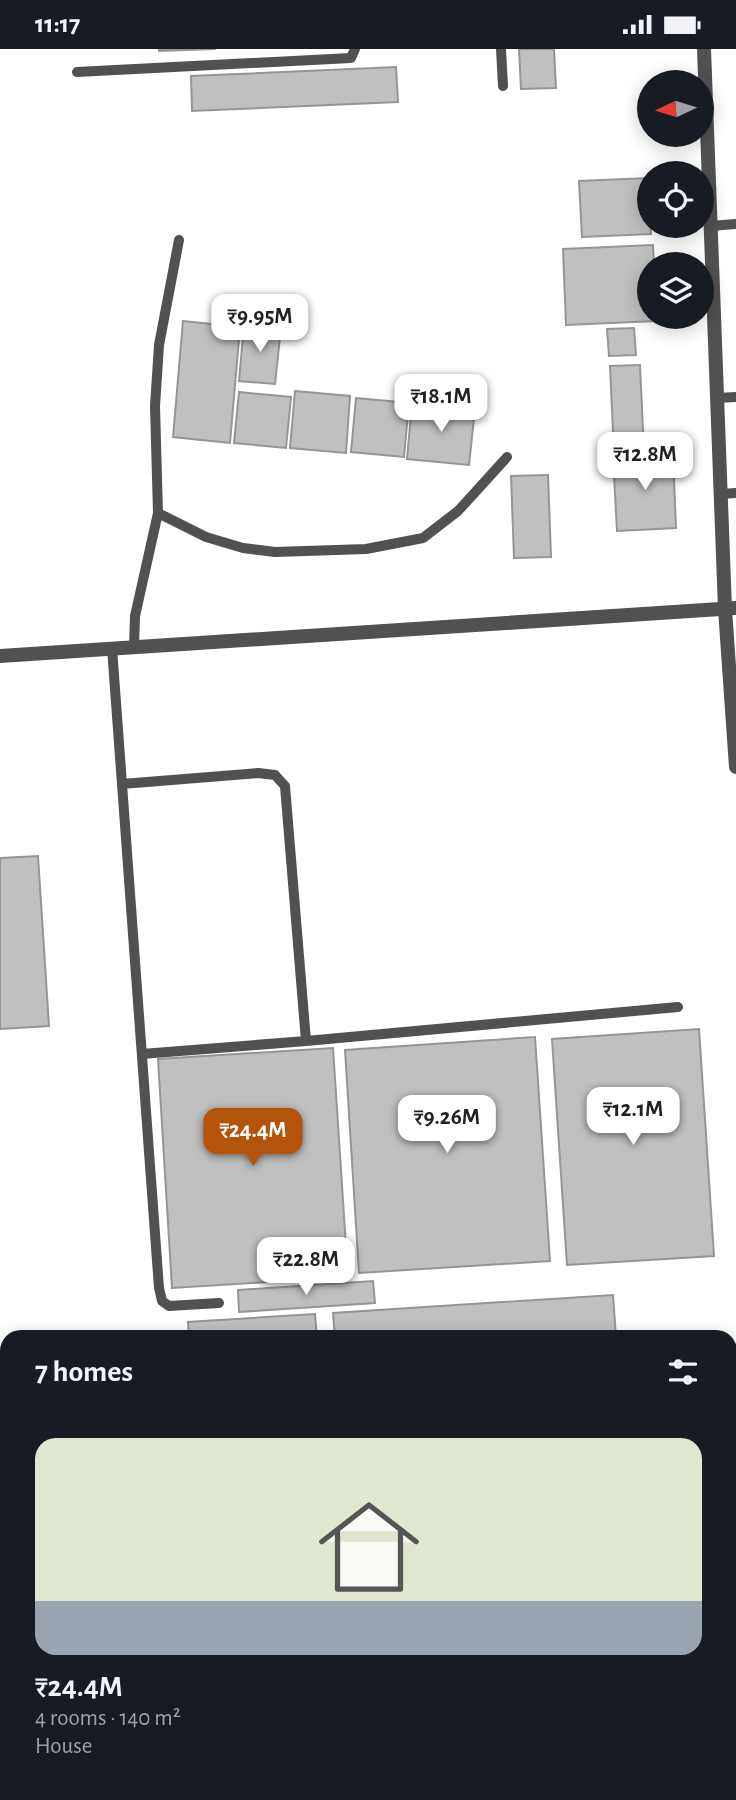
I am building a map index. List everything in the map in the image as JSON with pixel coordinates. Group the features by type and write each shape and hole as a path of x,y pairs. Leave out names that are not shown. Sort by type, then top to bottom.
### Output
{"street":[{"path":"704,49 708,161"},
{"path":"710,238 720,495 731,608 736,767"},
{"path":"0,656 731,608"}],"lane":[{"path":"77,72 351,58 355,49"},
{"path":"500,49 503,86"},
{"path":"714,226 736,224"},
{"path":"134,647 135,616 159,513 155,406 159,345 179,240"},
{"path":"717,398 736,397"},
{"path":"159,513 206,537 243,548 275,552 366,549 423,538 458,511 507,457"},
{"path":"720,495 736,492"},
{"path":"112,649 162,1301 169,1305 219,1303"},
{"path":"122,784 258,773 275,775 285,786 306,1041"},
{"path":"142,1054 678,1007"}],"building":[{"path":"159,49 216,49 159,51"},
{"path":"519,49 554,49 556,88 521,89"},
{"path":"396,67 398,102 192,111 191,76"},
{"path":"637,179 637,235 582,237 579,181"},
{"path":"653,245 653,252 637,252 637,322 566,325 563,249"},
{"path":"183,321 240,327 230,443 173,437"},
{"path":"244,325 281,328 275,384 239,381"},
{"path":"634,328 636,355 609,356 607,329"},
{"path":"640,365 644,452 614,453 610,366"},
{"path":"295,391 350,396 346,453 290,448"},
{"path":"239,392 291,397 286,448 234,443"},
{"path":"356,398 409,403 404,457 351,452"},
{"path":"412,403 475,409 469,465 407,459"},
{"path":"673,454 676,528 617,531 613,457"},
{"path":"548,475 551,557 514,558 511,476"},
{"path":"38,856 49,1026 0,1029 0,858"},
{"path":"699,1029 714,1256 567,1265 552,1039"},
{"path":"535,1037 550,1261 359,1273 345,1050"},
{"path":"333,1048 348,1277 172,1288 158,1059"},
{"path":"373,1281 375,1303 239,1312 238,1290"},
{"path":"613,1295 616,1330 334,1330 333,1313"},
{"path":"315,1314 316,1330 189,1330 188,1322"}]}
